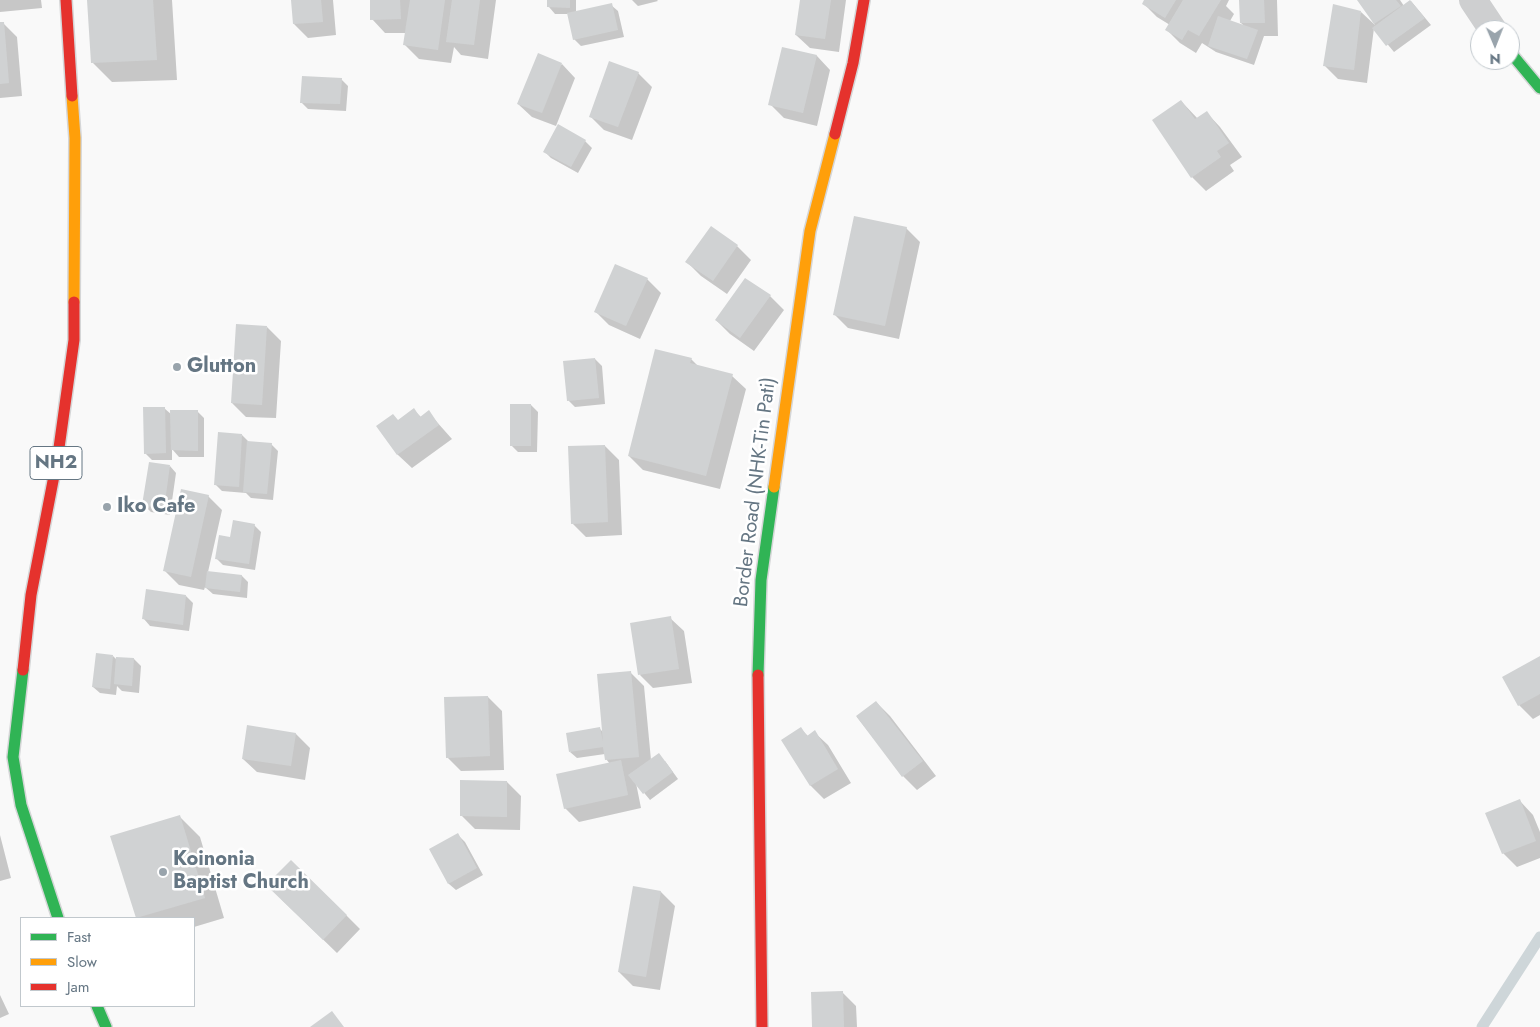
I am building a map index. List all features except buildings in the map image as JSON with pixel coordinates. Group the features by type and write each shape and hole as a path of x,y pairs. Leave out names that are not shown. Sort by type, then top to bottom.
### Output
{"main road":[{"name":"NH2","path":"58,917 51,902 21,805 13,756 31,595 58,455 74,340 75,138 66,0"},
{"name":"Border Road (NHK-Tin Pati)","path":"762,1027 758,661 760,580 810,231 853,63 864,0"},
{"path":"1520,64 1540,88"},
{"path":"97,1007 106,1027"}],"street":[{"path":"1473,0 1486,20"}],"waterway":[{"path":"1482,1027 1540,937"}],"traffic: fast":[{"path":"1520,64 1540,88"},
{"path":"758,675 761,580 774,487"},
{"path":"23,670 13,757 21,805 58,917"},
{"path":"97,1007 106,1027"}],"traffic: slow":[{"path":"72,96 75,138 74,302"},
{"path":"774,487 810,231 835,134"}],"traffic: jam":[{"path":"66,0 72,96"},
{"path":"835,134 853,63 864,0"},
{"path":"23,670 31,595 58,455 74,340 74,302"},
{"path":"758,675 762,1027"}],"place":[{"name":"Glutton","path":"177,367"},
{"name":"Iko Cafe","path":"107,507"},
{"name":"Koinonia Baptist Church","path":"163,872"}]}
